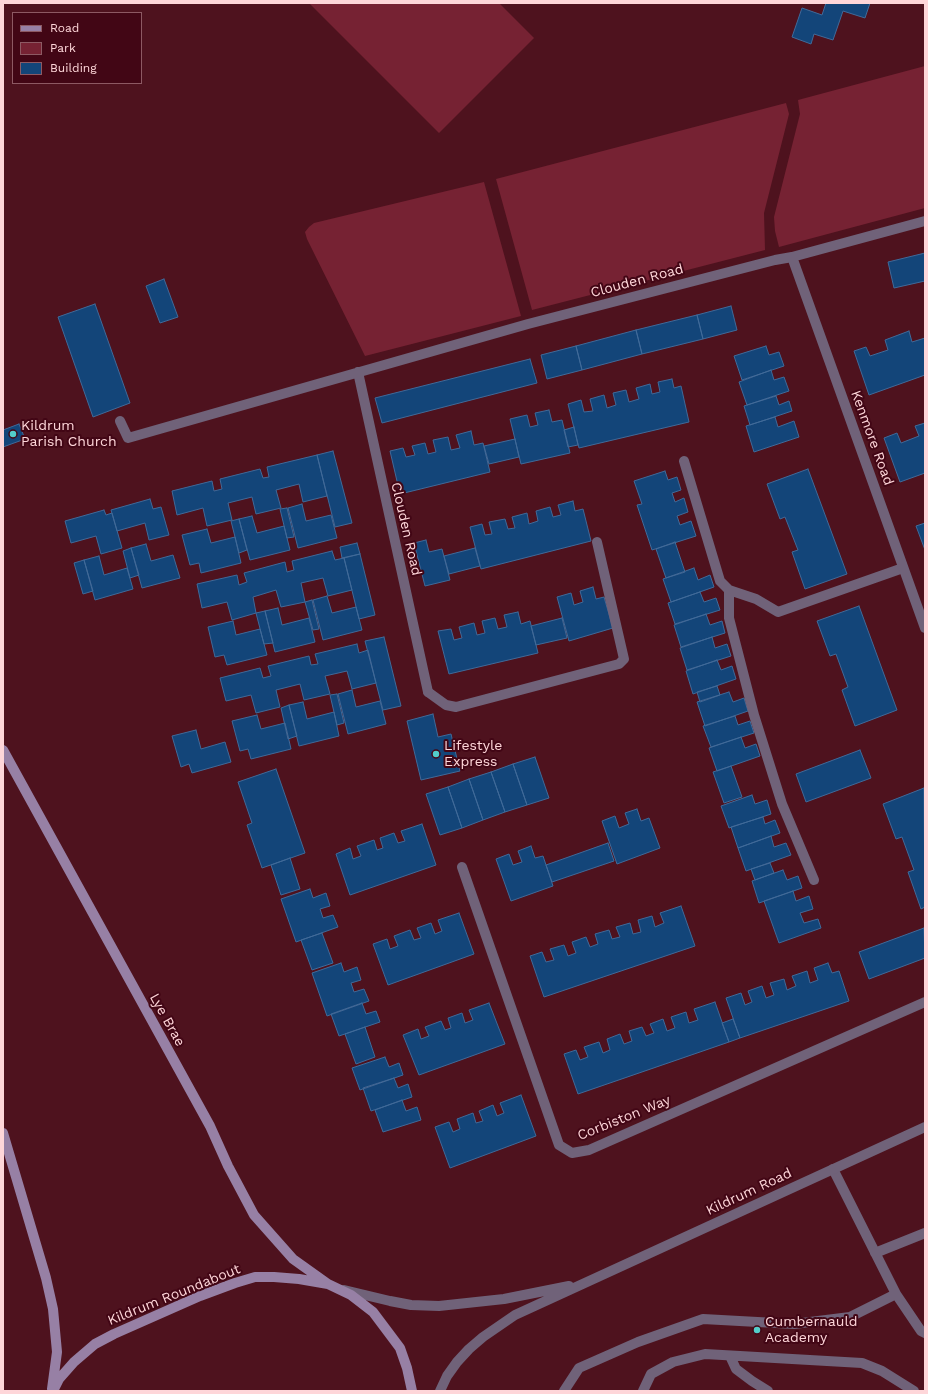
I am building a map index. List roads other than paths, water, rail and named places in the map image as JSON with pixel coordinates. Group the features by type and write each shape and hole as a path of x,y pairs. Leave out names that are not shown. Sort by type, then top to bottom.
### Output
{"main road":[{"name":"Lye Brae","path":"3,750 210,1126 228,1166 254,1215 292,1259 332,1286"},
{"path":"3,1133 46,1278 53,1309 56,1352 52,1391"},
{"name":"Kildrum Roundabout","path":"52,1391 74,1362 95,1344 114,1334 214,1291 256,1277 299,1279 332,1286 351,1295 373,1312 388,1330 400,1348 408,1368 412,1391"}],"street":[{"name":"Clouden Road","path":"120,421 128,438 528,324 775,260 792,257 925,221"},
{"name":"Kenmore Road","path":"792,257 925,628"},
{"name":"Clouden Road","path":"358,372 428,692 446,705 456,707 619,664 624,659 597,542"},
{"path":"684,462 720,581 730,590 756,598 778,612 903,568"},
{"path":"730,590 729,618 754,715 782,804 814,880"},
{"name":"Corbiston Way","path":"462,867 559,1145 572,1153 589,1150 925,1002"},
{"name":"Kildrum Road","path":"440,1391 447,1376 469,1349 483,1337 515,1315 925,1127"},
{"path":"833,1169 896,1294 921,1331 925,1333"},
{"path":"875,1253 925,1234"},
{"name":"Kildrum Road","path":"332,1286 411,1305 439,1306 504,1299 584,1283"},
{"path":"564,1391 579,1368 638,1342 703,1319 794,1324 850,1317 896,1294"},
{"path":"643,1391 651,1374 673,1362 705,1354 862,1363 882,1370 914,1391"},
{"path":"730,1356 736,1369 768,1391"}],"place":[{"name":"Kildrum Parish Church","path":"13,434"},
{"name":"Lifestyle Express","path":"436,754"},
{"name":"Cumbernauld Academy","path":"757,1330"}]}
